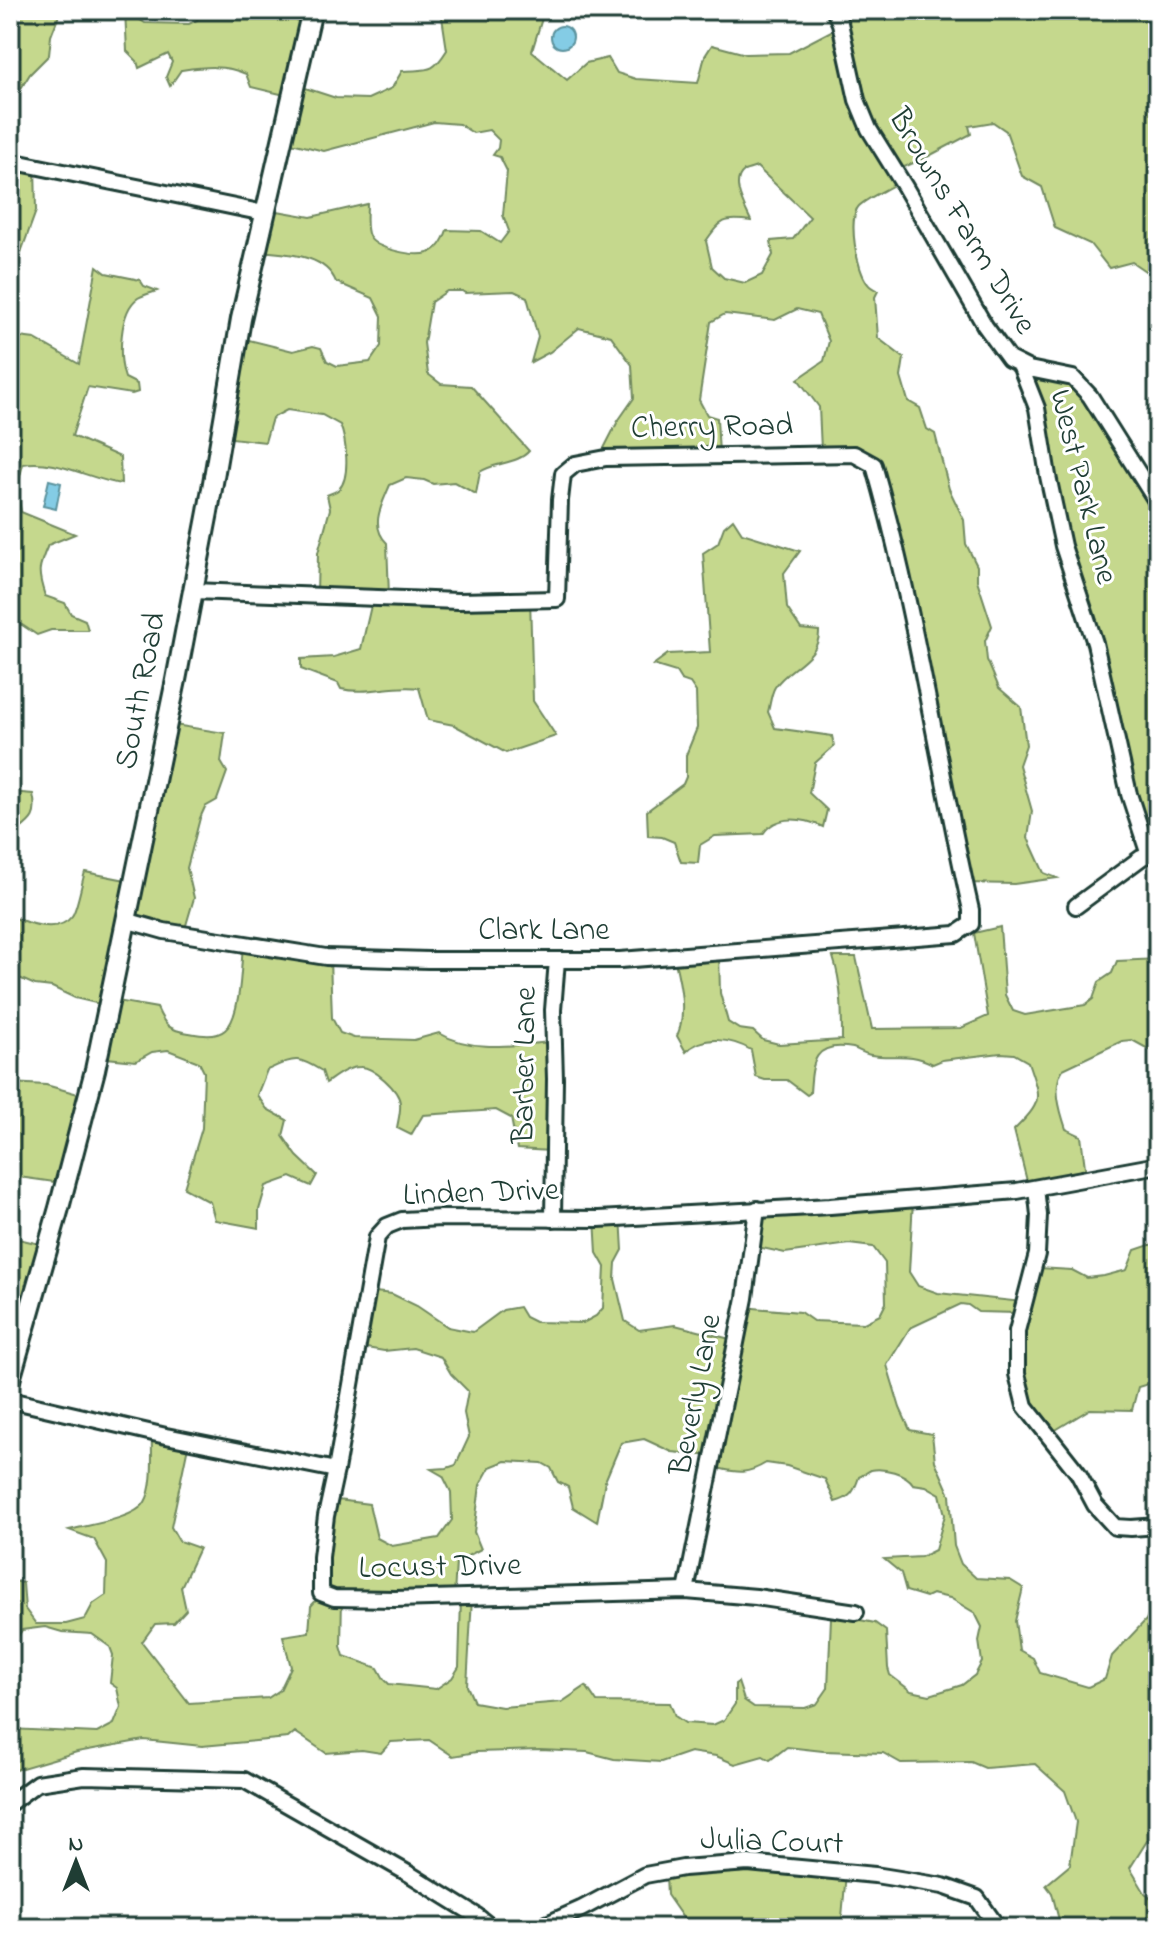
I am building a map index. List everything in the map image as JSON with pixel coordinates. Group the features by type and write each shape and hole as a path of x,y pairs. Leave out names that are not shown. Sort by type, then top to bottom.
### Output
{"street":[{"name":"South Road","path":"10,1380 95,1070 193,591 241,319 312,10"},
{"name":"Browns Farm Drive","path":"834,10 840,23 857,100 869,129 985,326 1009,359 1020,365"},
{"path":"10,161 264,213"},
{"path":"1020,365 1073,378 1090,396 1158,504"},
{"name":"West Park Lane","path":"1020,365 1037,408 1063,546 1095,643 1129,794 1154,852"},
{"name":"Cherry Road","path":"193,591 458,601 557,599 563,474 575,464 606,458 854,454 874,465 888,512 971,910 971,924 964,928"},
{"path":"1076,906 1141,858 1154,852"},
{"name":"Clark Lane","path":"125,920 178,934 326,957 557,960 620,960 956,934 964,928"},
{"name":"Barber Lane","path":"553,1219 553,1010 557,960"},
{"name":"Linden Drive","path":"336,1470 377,1237 387,1226 402,1220 599,1219 830,1206 1017,1191 1158,1165"},
{"path":"1036,1188 1039,1215 1037,1254 1017,1331 1017,1374 1025,1406 1078,1473 1095,1505 1115,1527 1158,1526"},
{"name":"Beverly Lane","path":"686,1591 745,1298 757,1209"},
{"path":"10,1400 166,1436 336,1470"},
{"name":"Locust Drive","path":"336,1470 321,1557 321,1593 329,1596 395,1599 686,1591"},
{"path":"686,1591 756,1597 856,1612"},
{"path":"10,1803 37,1783 84,1776 244,1780 411,1875 492,1928"},
{"name":"Julia Court","path":"538,1928 645,1875 683,1868 748,1863 875,1875 943,1886 977,1898 998,1928"}],"green space":[{"path":"10,10 61,10 51,36 49,55 30,74 20,90 10,141"},
{"path":"125,10 145,23 189,24 197,20 203,10 311,10 296,85 336,98 368,99 392,88 402,71 429,69 442,58 447,50 442,17 430,10 541,10 543,15 532,51 567,80 586,63 608,58 617,73 636,79 698,83 705,56 712,45 746,54 789,53 839,27 834,10 1158,10 1158,288 1148,273 1132,262 1109,268 1090,244 1055,228 1042,187 1022,176 1006,131 993,122 969,126 971,134 895,171 897,183 872,197 855,212 855,245 860,268 869,285 878,291 875,297 878,338 904,358 901,377 908,401 920,408 927,429 935,434 949,489 964,520 966,544 977,566 977,580 992,626 985,641 987,660 999,688 1021,707 1026,745 1019,765 1032,811 1028,838 1044,873 1057,878 1014,884 965,883 873,465 821,450 819,407 798,379 824,361 829,341 818,314 797,309 775,320 725,314 711,322 699,400 707,415 717,418 719,454 599,458 634,398 632,365 611,336 579,328 550,352 531,362 538,337 527,297 514,291 447,291 431,302 424,343 428,374 441,384 471,386 529,451 519,458 480,472 476,494 454,482 433,484 406,478 390,485 378,522 387,543 389,595 530,598 533,701 556,736 506,753 454,725 428,720 419,688 351,691 301,669 301,659 334,657 361,649 373,597 317,593 318,553 330,509 327,495 339,489 345,476 344,439 340,425 322,415 287,410 272,418 265,442 223,437 237,337 293,351 313,346 321,348 327,361 337,366 370,362 381,346 382,316 373,298 336,282 323,265 292,254 259,251 266,209 311,217 367,204 367,229 372,241 405,253 432,252 447,230 481,231 500,243 509,231 503,215 507,171 500,157 493,155 499,140 489,130 473,133 459,124 434,122 324,151 283,141 289,96 251,87 246,74 222,68 181,70 170,86 166,77 172,62 168,54 139,68 137,61 127,51","holes":["757,167 810,217 793,239 771,241 773,255 762,275 745,283 724,278 712,267 706,241 716,228 729,220 751,221 738,188 744,171"]},
{"path":"10,157 35,162 36,211 19,258 10,311"},
{"path":"97,266 106,273 140,280 144,286 157,291 138,298 132,304 124,324 121,347 123,369 125,378 137,384 138,392 132,394 88,387 72,436 120,457 121,484 60,466 23,464 17,488 21,512 75,534 48,545 40,570 45,596 65,603 71,614 85,620 88,630 51,630 37,635 22,625 10,624 10,336 35,339 79,364"},
{"path":"1029,369 1073,378 1158,504 1158,850 1149,855 1080,595"},
{"path":"733,519 742,533 800,551 784,573 787,608 801,629 819,631 818,641 815,649 775,687 768,712 775,728 832,736 834,746 815,763 809,793 827,810 823,827 807,821 790,820 775,823 763,834 715,836 700,845 698,863 681,862 674,842 648,836 647,811 683,784 686,777 686,755 697,728 696,692 676,672 653,665 668,654 710,652 703,553 718,543 724,527"},
{"path":"168,724 225,733 221,762 227,772 217,800 205,807 200,818 187,868 194,898 184,932 125,919 111,1000 157,1008 165,1023 177,1030 217,1034 225,1030 234,1014 243,945 330,958 332,1018 340,1033 354,1038 414,1040 439,1033 466,1043 494,1046 552,1042 550,1151 517,1149 511,1118 496,1110 423,1115 411,1135 397,1128 399,1098 378,1075 355,1067 326,1083 322,1071 295,1060 267,1070 257,1095 267,1109 287,1120 283,1136 297,1156 317,1175 311,1186 291,1177 266,1186 259,1210 259,1228 215,1220 210,1202 184,1188 202,1128 204,1072 199,1062 168,1050 152,1052 136,1061 97,1057 104,1005 75,998 52,987 35,985 10,974 10,916 42,926 59,925 74,913 85,872 131,881"},
{"path":"10,792 33,794 34,810 27,824 10,837"},
{"path":"1000,927 1005,995 1013,1011 1025,1015 1085,1005 1093,999 1099,982 1112,973 1117,961 1158,959 1158,1039 1152,1051 1132,1040 1122,1041 1063,1069 1060,1076 1058,1099 1061,1114 1066,1129 1081,1136 1086,1175 1028,1185 1014,1130 1035,1106 1037,1093 1028,1062 1014,1054 942,1060 933,1064 909,1056 880,1056 853,1048 830,1048 823,1051 814,1063 810,1093 807,1095 787,1080 756,1077 751,1050 743,1046 718,1040 693,1046 686,1052 677,1036 682,1006 673,953 719,951 720,993 728,1022 739,1029 753,1031 763,1040 779,1044 842,1040 840,988 833,957 856,957 872,1029 961,1028 988,1016 974,933"},
{"path":"10,1083 46,1085 85,1096 61,1183 12,1176"},
{"path":"913,1200 909,1272 918,1286 938,1293 1022,1302 1039,1268 1072,1270 1087,1278 1104,1276 1127,1270 1135,1250 1158,1240 1158,1381 1138,1387 1132,1410 1090,1409 1049,1434 1024,1404 1017,1313 978,1312 961,1304 910,1328 887,1365 910,1430 932,1434 935,1461 950,1495 954,1546 961,1564 976,1578 1010,1580 1023,1588 1015,1621 1019,1650 1033,1658 1040,1673 1088,1687 1105,1679 1112,1656 1146,1620 1156,1594 1158,1834 1147,1841 1130,1868 1145,1893 1158,1906 1158,1928 1061,1928 1052,1893 1046,1885 1070,1865 1076,1822 1065,1791 1035,1764 985,1768 971,1762 901,1763 883,1753 787,1747 770,1760 763,1756 735,1764 716,1756 690,1752 661,1762 614,1759 587,1752 540,1750 476,1752 453,1756 429,1740 391,1742 381,1753 362,1750 326,1753 295,1732 288,1738 202,1746 144,1740 77,1752 15,1770 10,1778 10,1729 97,1733 114,1724 121,1707 117,1688 110,1683 113,1655 110,1647 92,1634 62,1632 45,1627 22,1630 10,1649 10,1580 23,1583 25,1609 36,1624 66,1624 85,1619 93,1604 106,1595 107,1563 94,1539 69,1530 122,1517 140,1508 148,1495 151,1477 152,1432 189,1441 171,1527 179,1541 199,1548 181,1587 186,1610 174,1623 155,1624 142,1642 189,1703 268,1698 280,1690 291,1667 283,1636 309,1632 311,1606 322,1594 330,1499 369,1504 377,1538 392,1546 439,1538 452,1520 451,1492 443,1476 431,1469 456,1465 469,1437 464,1413 468,1391 451,1374 441,1357 413,1348 384,1351 360,1347 367,1291 392,1294 448,1327 473,1332 503,1310 519,1307 525,1317 535,1322 583,1323 603,1308 605,1267 597,1253 595,1218 621,1216 623,1250 616,1263 615,1279 625,1321 639,1330 675,1325 734,1340 743,1307 800,1312 813,1321 864,1323 880,1315 886,1303 885,1263 873,1247 849,1244 785,1253 753,1246 756,1214","holes":["644,1439 672,1452 711,1456 713,1467 734,1471 752,1470 766,1463 787,1466 825,1479 835,1502 851,1494 859,1477 876,1469 900,1474 913,1484 926,1486 940,1494 945,1515 935,1550 921,1557 884,1559 901,1573 906,1591 926,1597 932,1594 950,1598 975,1613 982,1627 979,1641 982,1662 975,1675 962,1685 930,1695 911,1691 890,1675 886,1631 875,1623 834,1615 831,1617 828,1688 817,1704 805,1708 754,1707 744,1700 738,1682 735,1684 735,1704 724,1720 713,1725 685,1723 675,1716 670,1703 597,1702 586,1686 562,1702 502,1707 474,1702 467,1686 472,1598 461,1599 459,1667 452,1678 436,1689 389,1684 378,1668 344,1656 341,1646 342,1598 454,1596 456,1562 481,1549 474,1532 480,1485 490,1467 505,1461 542,1463 551,1468 558,1482 568,1487 573,1507 597,1522 605,1481 621,1443"]},
{"path":"10,1237 44,1245 27,1300 10,1294"},
{"path":"710,1865 846,1873 841,1928 690,1928 667,1895 666,1875"}],"water":[{"path":"562,26 570,29 573,37 570,45 562,48 554,45 551,37 554,29"},
{"path":"49,480 61,483 56,509 43,506"}]}
